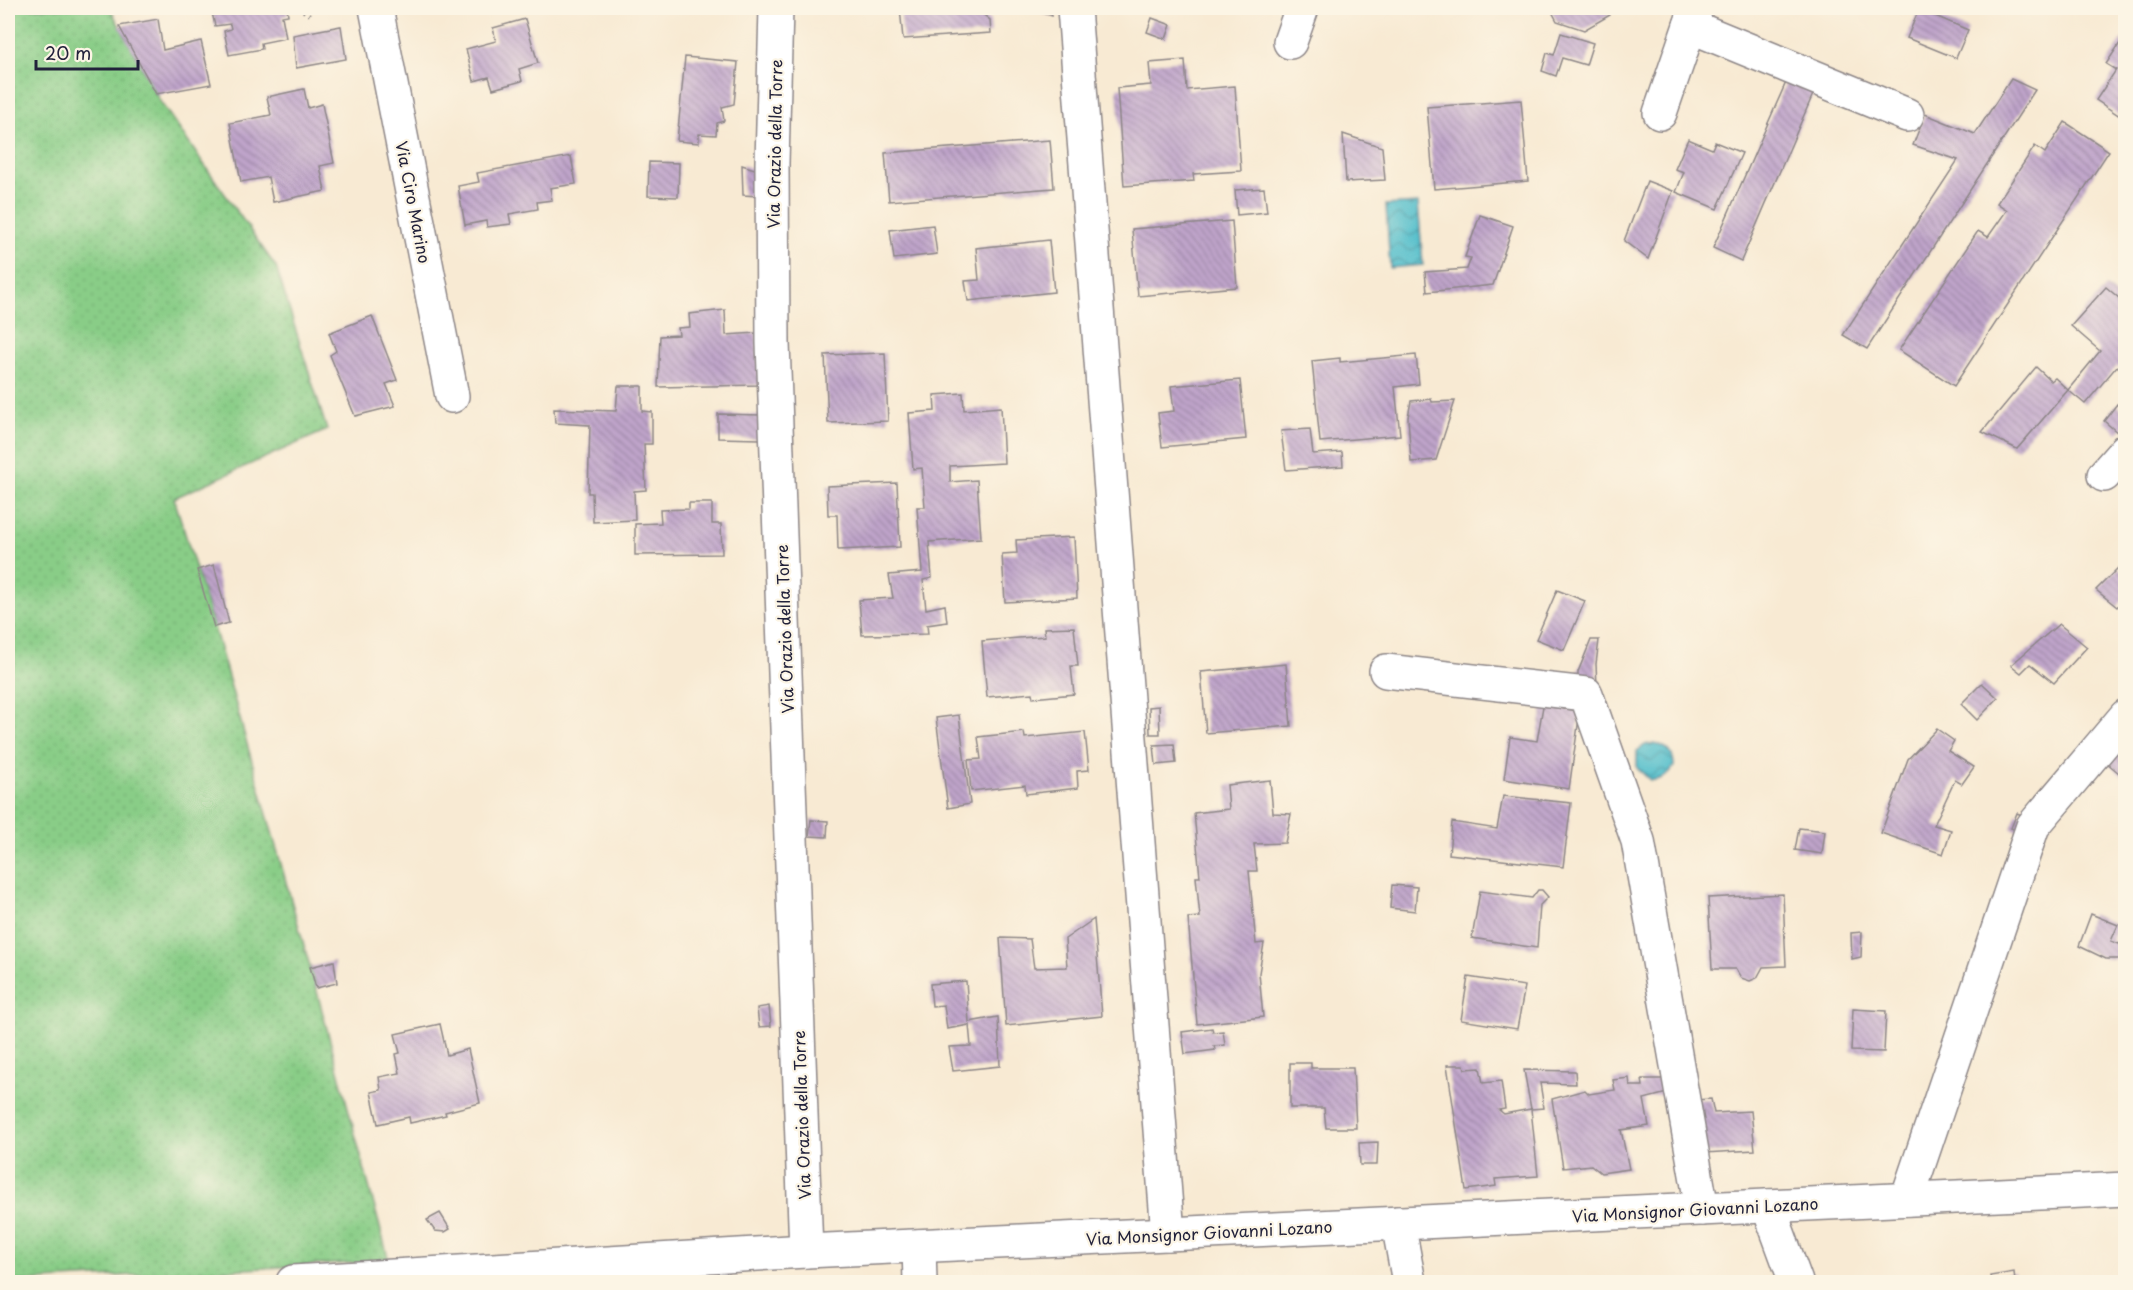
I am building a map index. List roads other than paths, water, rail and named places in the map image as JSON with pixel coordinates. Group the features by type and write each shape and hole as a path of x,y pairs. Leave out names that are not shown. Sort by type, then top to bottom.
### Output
{"street":[{"name":"Via Ciro Marino","path":"376,8 452,396"},
{"name":"Via Orazio della Torre","path":"776,8 772,163 773,343 806,1251"},
{"path":"1074,8 1167,1234"},
{"path":"1290,42 1302,8"},
{"path":"1660,113 1693,17 1907,115"},
{"path":"2104,475 2126,450"},
{"path":"1386,670 1586,694 1638,841 1702,1209"},
{"path":"1906,1199 2033,826 2126,716"},
{"name":"Via Monsignor Giovanni Lozano","path":"293,1282 585,1274 806,1251 2126,1189"},
{"path":"1768,1206 1796,1282"},
{"path":"1398,1223 1409,1282"},
{"path":"920,1246 920,1282"}],"water":[{"path":"1418,203 1423,265 1390,268 1386,205"},
{"path":"1655,743 1669,751 1673,757 1674,766 1664,777 1650,780 1637,768 1637,751 1645,745"}]}
